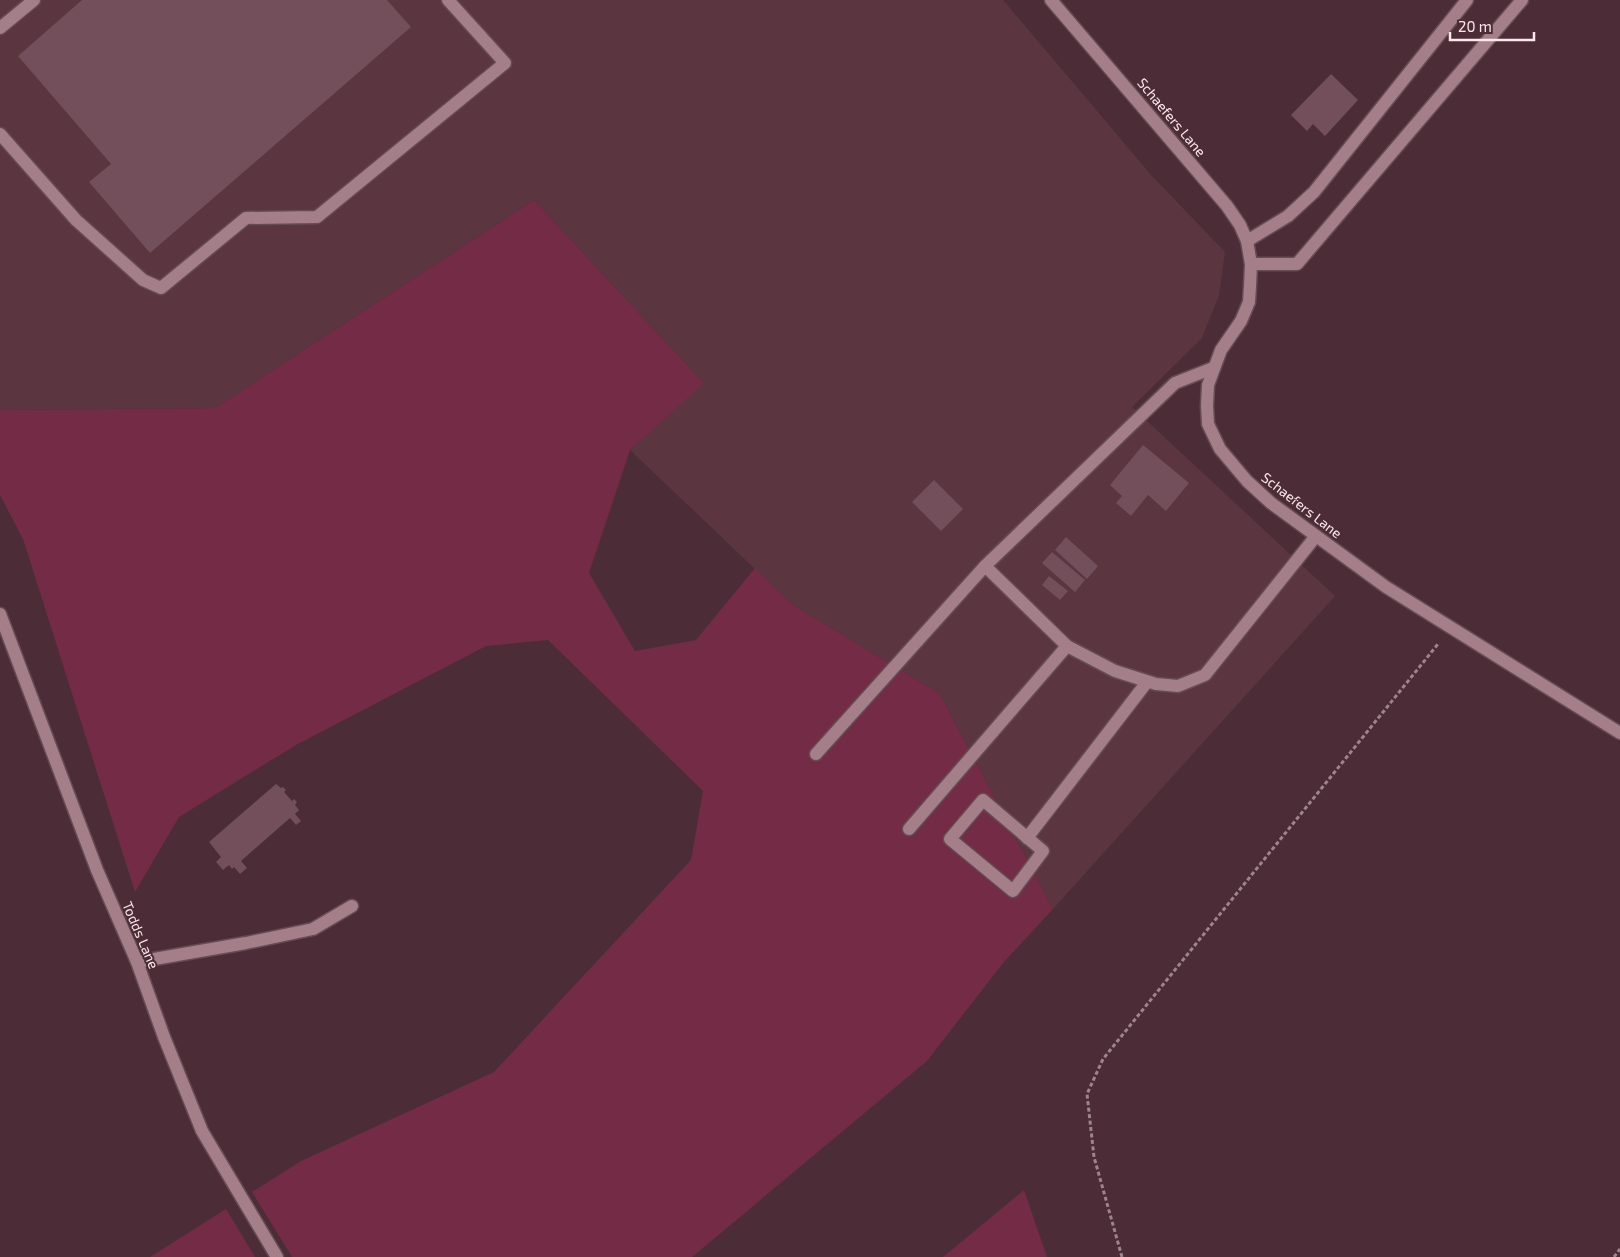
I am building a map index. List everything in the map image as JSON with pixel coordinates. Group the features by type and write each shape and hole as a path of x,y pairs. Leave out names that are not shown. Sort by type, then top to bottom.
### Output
{"lane":[{"path":"0,28 34,0"},
{"path":"0,134 76,220 143,280 162,288 246,218 317,217 505,64 448,0"},
{"name":"Schaefers Lane","path":"1051,0 1228,206 1247,241 1251,264 1249,302 1241,321 1221,350 1208,385 1208,424 1220,449 1247,481 1272,503 1386,587 1620,733"},
{"path":"1247,241 1288,216 1314,192 1467,0"},
{"path":"1251,264 1297,264 1522,0"},
{"path":"816,754 984,566 1175,383 1213,368"},
{"path":"984,566 1067,646 1115,671 1147,682 1178,686 1205,675 1316,536"},
{"name":"Todds Lane","path":"0,614 96,870 137,962 164,1037 202,1131 277,1257"},
{"path":"909,829 1067,646"},
{"path":"1027,838 1147,682"},
{"path":"983,800 1027,838 1043,851 1013,891 950,839 983,800"},
{"path":"137,962 246,943 313,928 352,906"}],"path":[{"path":"1122,1257 1094,1157 1087,1094 1103,1060 1451,628"},
{"path":"1614,1257 1620,1249"}],"shaded area":[{"path":"0,0 1003,0 1152,176 1225,252 1219,295 1202,338 1132,407 1335,596 1053,909 940,694 792,604 630,450 703,382 534,200 215,408 0,410"},
{"path":"534,200 704,383 630,450 589,573 635,651 696,640 755,568 792,604 940,694 1053,909 1003,963 927,1061 692,1257 292,1257 252,1192 301,1161 494,1072 691,860 703,791 548,640 486,646 296,745 179,817 135,892 23,539 0,495 0,410 215,408"},
{"path":"1024,1190 1047,1257 943,1257"},
{"path":"226,1209 255,1257 150,1257"}],"building":[{"path":"82,0 387,0 411,27 150,253 89,182 111,164 18,56"},
{"path":"1331,74 1358,100 1325,136 1313,124 1307,131 1291,115"},
{"path":"1143,445 1189,483 1166,511 1148,495 1131,516 1116,503 1122,496 1110,485"},
{"path":"934,480 963,509 941,531 912,502"},
{"path":"1066,537 1098,566 1087,579 1055,550"},
{"path":"1052,552 1085,580 1075,592 1042,563"},
{"path":"1049,576 1068,591 1060,600 1042,585"},
{"path":"276,784 286,790 284,792 292,801 294,799 297,802 295,805 299,810 295,814 301,821 296,825 290,818 241,861 247,868 240,874 234,867 232,869 229,865 223,870 216,862 221,857 209,842"}]}
